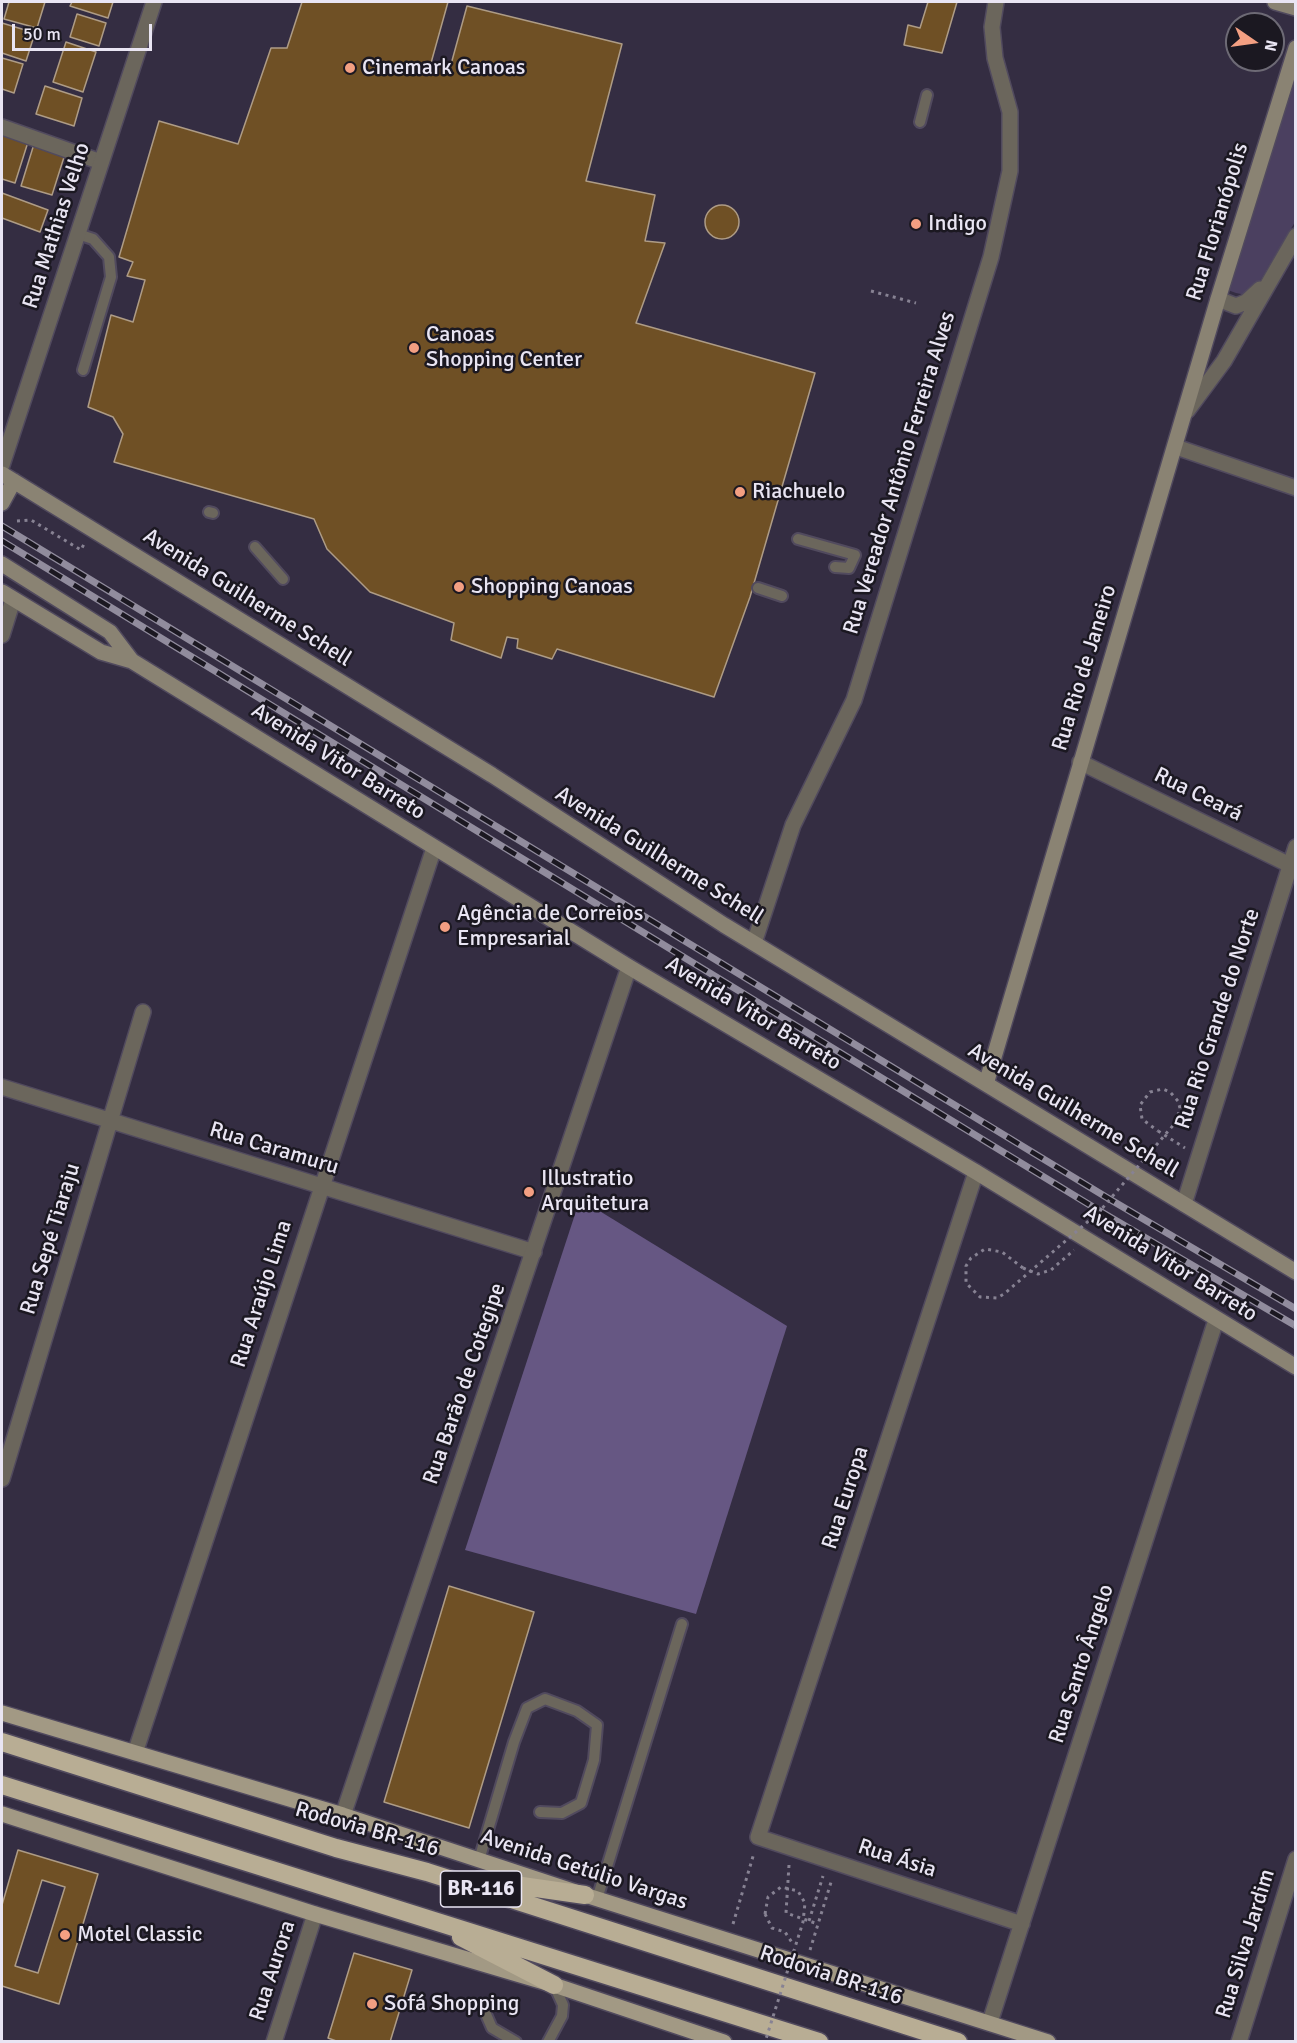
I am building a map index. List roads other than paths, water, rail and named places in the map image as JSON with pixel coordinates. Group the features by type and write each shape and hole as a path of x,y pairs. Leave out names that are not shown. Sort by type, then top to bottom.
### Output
{"highway":[{"name":"Rodovia BR-116","path":"2,1743 336,1848 427,1872 958,2042"},
{"name":"BR-116","path":"2,1785 819,2042"},
{"name":"BR-116","path":"427,1872 591,1897"},
{"name":"BR-116","path":"417,1915 554,1985"}],"main road":[{"path":"1275,2 1296,8"},
{"name":"Rua Florianópolis","path":"1187,411 1218,299 1296,48"},
{"name":"Rua Rio de Janeiro","path":"986,1084 1080,762 1187,411"},
{"name":"Avenida Guilherme Schell","path":"8,478 492,775 601,848 754,943 1296,1272"},
{"path":"2,503 8,478"},
{"path":"2,564 110,632 132,661"},
{"name":"Avenida Vitor Barreto","path":"7,596 100,652 132,661 434,849 976,1172 1296,1367"},
{"name":"Avenida Getúlio Vargas","path":"2,1713 343,1815 591,1897 807,1963 1048,2042"},
{"path":"2,1814 315,1914 554,1985 696,2037 724,2042"}],"street":[{"name":"Rua Mathias Velho","path":"2,465 154,2"},
{"name":"Rua Vereador Antônio Ferreira Alves","path":"754,943 793,825 854,700 990,257 1011,171 1010,112 995,58 992,27 996,2"},
{"path":"2,127 102,162"},
{"name":"Rua Rio de Janeiro","path":"1187,411 1224,361 1266,283 1295,239"},
{"name":"Rua Rio de Janeiro","path":"1218,299 1236,306 1246,302 1266,283"},
{"path":"1176,447 1296,488"},
{"path":"2,635 7,596"},
{"name":"Rua Ceará","path":"1080,762 1293,866"},
{"name":"Rua Rio Grande do Norte","path":"1184,1204 1293,866 1296,847"},
{"name":"Rua Araújo Lima","path":"135,1754 434,849"},
{"name":"Rua Barão de Cotegipe","path":"343,1815 629,967"},
{"name":"Rua Sepé Tiaraju","path":"2,1479 143,1012"},
{"name":"Rua Caramuru","path":"2,1087 534,1252"},
{"name":"Rua Europa","path":"758,1837 976,1172"},
{"name":"Rua Santo Ângelo","path":"990,2022 1216,1320"},
{"name":"Rua Ásia","path":"758,1837 1022,1924"},
{"name":"Rua Silva Jardim","path":"1239,2042 1296,1859"},
{"name":"Rua Aurora","path":"274,2042 315,1914"}],"lane":[{"path":"920,122 927,95"},
{"path":"78,234 93,239 108,257 111,277 82,370"},
{"path":"798,539 855,555 849,568 835,567"},
{"path":"255,547 283,579"},
{"path":"758,588 782,596"},
{"path":"591,1897 682,1624"},
{"path":"479,1860 514,1742 527,1708 545,1699 577,1711 597,1725 594,1760 581,1803 562,1813 540,1812"},
{"path":"548,2042 561,2016 563,2005 554,1985"},
{"path":"485,2012 492,2028 516,2042"}],"railway":[{"path":"2,526 1106,1197 1296,1309"},
{"path":"2,541 1098,1210 1296,1326"}],"place":[{"name":"Cinemark Canoas","path":"350,68"},
{"name":"Indigo","path":"916,224"},
{"name":"Canoas Shopping Center","path":"414,348"},
{"name":"Riachuelo","path":"740,492"},
{"name":"Shopping Canoas","path":"459,587"},
{"name":"Agência de Correios Empresarial","path":"445,927"},
{"name":"Illustratio Arquitetura","path":"529,1192"},
{"name":"Motel Classic","path":"65,1935"},
{"name":"Sofá Shopping","path":"372,2004"}]}
